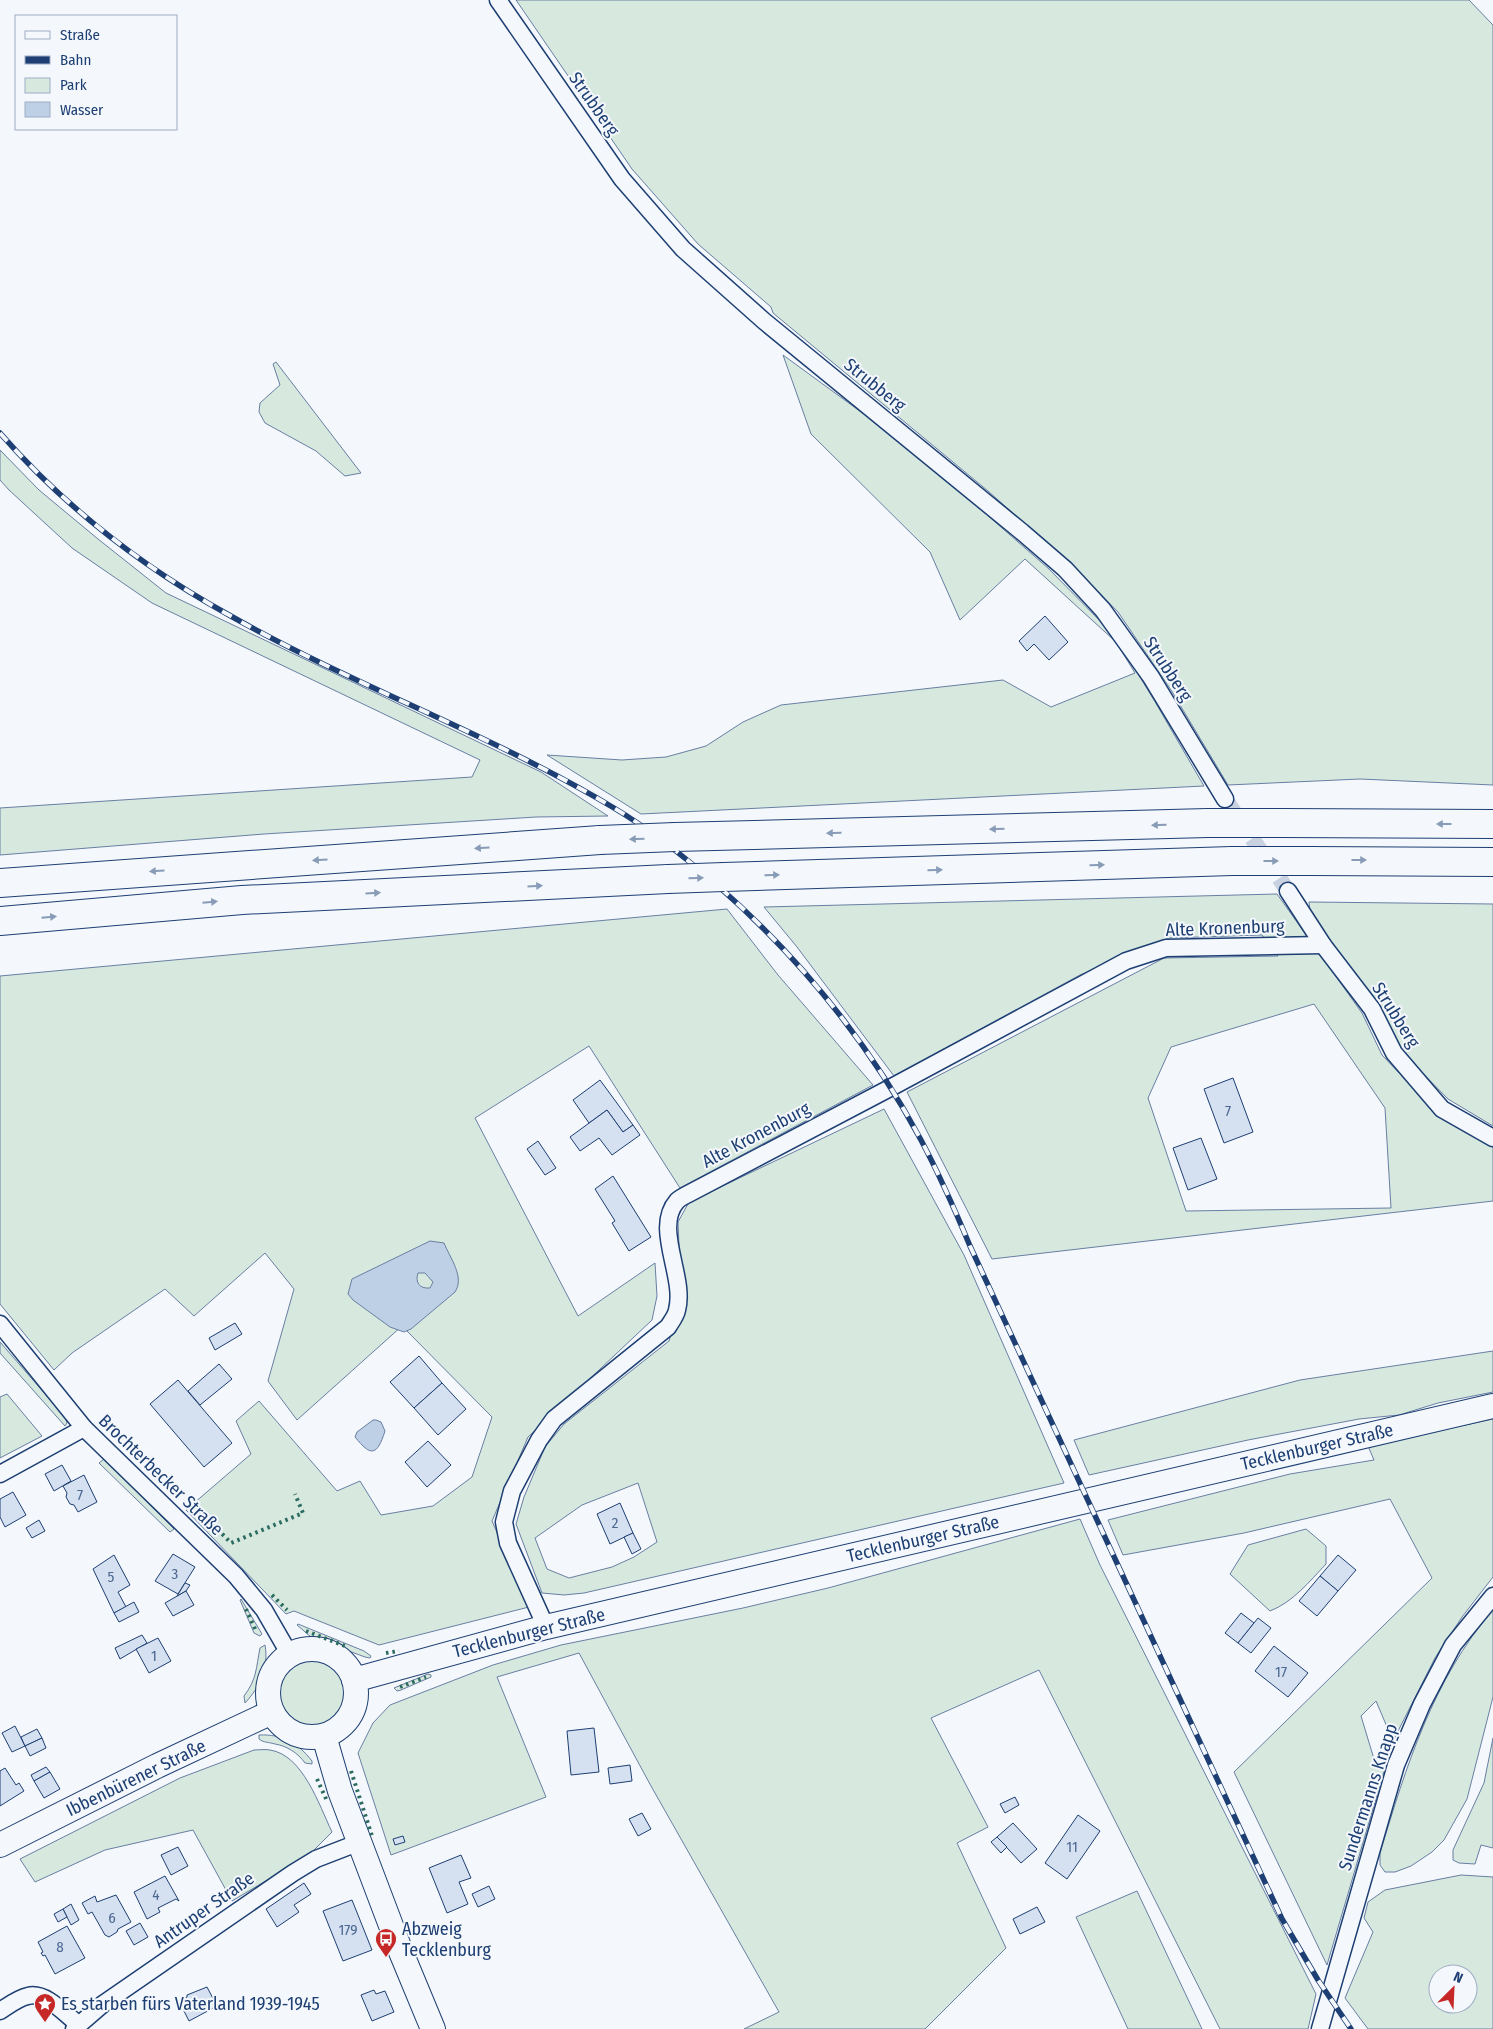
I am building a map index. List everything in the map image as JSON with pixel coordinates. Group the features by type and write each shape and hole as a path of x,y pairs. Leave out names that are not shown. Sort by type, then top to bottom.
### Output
{"highway":[{"path":"0,882 600,840 675,837 1208,823 1493,824"},
{"path":"0,921 242,900 668,879 1232,861 1493,862"}],"main road":[{"name":"Tecklenburger Straße","path":"354,1680 546,1627 1493,1406"},
{"path":"305,1650 321,1650 335,1656 347,1666 354,1680 356,1700 348,1719 338,1729 324,1736 310,1737 296,1734 283,1726 272,1712 268,1688 272,1674 280,1663 290,1655 305,1650"},
{"name":"Ibbenbürener Straße","path":"0,1845 158,1766 272,1712"},
{"path":"324,1736 340,1791 401,1952 433,2029"}],"street":[{"name":"Strubberg","path":"498,0 622,179 683,249 764,321 1022,532 1065,569 1103,610 1151,677 1225,799"},
{"name":"Strubberg","path":"1288,891 1323,945 1372,1009 1394,1053 1442,1109 1493,1138"},
{"name":"Alte Kronenburg","path":"546,1627 508,1543 504,1522 512,1491 539,1440 554,1419 668,1327 677,1311 679,1289 667,1227 670,1212 677,1201 690,1192 890,1088 1126,961 1166,948 1323,945"},
{"name":"Brochterbecker Straße","path":"0,1324 84,1428 236,1576 264,1610 290,1655"},
{"path":"0,1474 84,1428"},
{"name":"Sundermanns Knapp","path":"1320,2029 1396,1765 1422,1704 1453,1645 1493,1596"},
{"name":"Antruper Straße","path":"0,2011 27,1996 35,1995 44,1997 76,2026 102,2004 293,1873 316,1859 360,1842"}],"green space":[{"path":"516,0 1469,0 1493,25 1493,785 1360,779 1228,785 1171,690 1118,612 1076,569 988,491 773,313 771,307 698,244 632,169"},
{"path":"783,355 883,428 986,514 1049,569 1105,626 1119,643 1204,786 641,814 547,755 622,760 666,757 706,746 743,722 781,705 1003,680 1051,707 1135,673 1116,642 1025,559 960,620 930,552 811,434"},
{"path":"276,362 361,473 345,476 316,451 265,423 259,412 260,403 280,385 273,364"},
{"path":"0,450 39,490 166,593 541,772 608,816 536,817 264,834 0,855 0,808 472,777 480,760 152,603 72,548 9,490 0,480"},
{"path":"1277,894 1362,1013 1382,1055 1441,1117 1493,1146 1493,1201 992,1259 907,1092 1164,958 1278,956 1262,935 1169,938 1080,975 894,1076 797,947 764,907","holes":["1314,1004 1385,1108 1391,1208 1186,1211 1148,1098 1171,1047"]},
{"path":"1309,902 1493,904 1493,1126 1448,1099 1400,1050 1310,913"},
{"path":"727,909 778,975 873,1085 680,1188 589,1046 475,1118 578,1316 655,1263 657,1296 652,1320 528,1437 492,1521 529,1607 379,1645 294,1611 286,1614 186,1510 251,1454 236,1421 259,1401 337,1491 360,1481 381,1515 433,1506 472,1477 492,1417 402,1326 297,1420 268,1381 294,1289 265,1253 194,1316 165,1289 72,1353 54,1370 0,1304 0,976"},
{"path":"884,1109 964,1255 1064,1483 584,1593 564,1595 542,1593 516,1524 524,1497 545,1447 564,1424 669,1341 673,1328 668,1254 679,1246 678,1222 689,1202","holes":["638,1483 657,1542 634,1557 612,1567 569,1578 547,1569 535,1538 582,1505"]},
{"path":"0,1342 65,1417 67,1423 65,1426 0,1353"},
{"path":"1493,1351 1493,1392 1438,1403 1399,1415 1359,1419 1248,1440 1089,1475 1074,1440 1300,1380"},
{"path":"7,1394 42,1436 0,1458 0,1397"},
{"path":"1493,1419 1493,1577 1462,1617 1435,1658 1393,1741 1376,1701 1361,1716 1374,1759 1385,1768 1327,1965 1234,1772 1432,1578 1390,1499 1244,1533 1123,1555 1108,1520 1290,1474 1374,1460 1368,1446"},
{"path":"104,1459 174,1529 170,1532 99,1463"},
{"path":"1080,1519 1100,1565 1316,1994 1308,2029 1220,2029 1039,1670 931,1718 988,1827 957,1843 1006,1948 925,2029 744,2029 779,2012 651,1786 579,1653 497,1677 546,1797 391,1855 358,1753 373,1723 390,1705 493,1665 561,1645 743,1608 828,1588"},
{"path":"1306,1529 1326,1546 1326,1564 1293,1597 1270,1611 1230,1574 1248,1545"},
{"path":"241,1599 262,1634 260,1636 254,1633"},
{"path":"1493,1610 1493,1697 1467,1799 1444,1840 1432,1852 1411,1866 1395,1872 1385,1872 1380,1865 1380,1853 1400,1788 1424,1725 1454,1665 1472,1637"},
{"path":"298,1624 364,1651 371,1656 370,1658 365,1657 311,1637"},
{"path":"265,1645 266,1661 262,1676 255,1690 245,1703 244,1696 254,1679 260,1648"},
{"path":"312,1660 325,1663 336,1670 343,1681 346,1694 343,1707 336,1718 325,1725 312,1728 299,1725 288,1718 281,1707 278,1694 281,1681 288,1670 299,1663"},
{"path":"428,1674 431,1677 401,1690 397,1691 394,1688"},
{"path":"259,1735 275,1736 289,1741 307,1755 312,1764 305,1763 296,1753 288,1748 259,1739"},
{"path":"1493,1738 1493,1848 1481,1845 1475,1864 1459,1863 1453,1860 1453,1850 1484,1783"},
{"path":"254,1750 270,1750 282,1754 292,1761 308,1783 332,1832 308,1856 232,1901 193,1830 105,1850 35,1882 20,1859 180,1778"},
{"path":"1461,1875 1493,1877 1493,2029 1368,2029 1345,1998 1373,1932 1364,1918 1368,1902 1385,1890"},
{"path":"1137,1891 1202,2029 1128,2029 1076,1917"}],"water":[{"path":"430,1241 444,1243 456,1268 458,1286 455,1292 411,1329 404,1332 390,1327 353,1300 348,1294 352,1279","holes":["418,1273 425,1273 433,1282 430,1288 423,1287 418,1282"]},
{"path":"373,1420 381,1422 385,1431 379,1445 373,1451 365,1448 355,1437 357,1432"}],"building":[{"path":"1045,616 1068,642 1049,660 1034,644 1027,651 1019,641"},
{"path":"1233,1078 1253,1132 1224,1143 1204,1089"},
{"path":"600,1080 633,1125 623,1132 607,1110 589,1123 573,1100"},
{"path":"607,1110 623,1132 633,1125 640,1135 612,1155 599,1138 580,1151 570,1137"},
{"path":"1201,1138 1217,1179 1188,1190 1173,1148"},
{"path":"538,1141 556,1168 545,1175 527,1149"},
{"path":"613,1176 651,1237 629,1251 612,1223 615,1221 595,1189"},
{"path":"235,1323 242,1334 215,1350 209,1338"},
{"path":"419,1356 442,1383 414,1408 390,1382"},
{"path":"219,1364 232,1379 200,1405 188,1391"},
{"path":"178,1380 232,1443 204,1467 150,1404"},
{"path":"442,1383 466,1409 438,1435 414,1408"},
{"path":"428,1441 451,1465 427,1487 405,1462"},
{"path":"62,1465 71,1481 54,1491 45,1474"},
{"path":"84,1475 97,1502 78,1512 74,1505 70,1504 63,1486"},
{"path":"13,1492 26,1515 5,1527 0,1517 0,1499"},
{"path":"620,1503 633,1533 610,1544 597,1514"},
{"path":"39,1520 45,1531 32,1538 26,1528"},
{"path":"633,1533 641,1549 632,1554 624,1537"},
{"path":"173,1554 195,1567 178,1594 155,1581"},
{"path":"114,1555 130,1585 118,1592 126,1607 114,1613 93,1569"},
{"path":"1338,1555 1356,1570 1338,1591 1320,1576"},
{"path":"1320,1576 1338,1591 1317,1616 1299,1601"},
{"path":"185,1583 190,1585 186,1591 177,1596"},
{"path":"186,1591 194,1605 173,1616 165,1603"},
{"path":"134,1602 139,1612 119,1622 114,1613"},
{"path":"1241,1613 1254,1623 1238,1643 1225,1633"},
{"path":"1258,1618 1271,1628 1251,1653 1238,1643"},
{"path":"142,1635 147,1643 120,1659 115,1648"},
{"path":"158,1638 171,1661 149,1673 136,1649"},
{"path":"1274,1646 1308,1673 1288,1697 1255,1671"},
{"path":"15,1726 25,1746 12,1752 2,1733"},
{"path":"594,1728 599,1772 571,1775 567,1731"},
{"path":"37,1729 42,1738 25,1746 21,1737"},
{"path":"42,1738 46,1748 30,1756 25,1746"},
{"path":"630,1765 632,1781 610,1784 608,1768"},
{"path":"46,1767 50,1772 34,1781 31,1775"},
{"path":"5,1768 16,1785 19,1783 24,1791 0,1806 0,1771"},
{"path":"50,1772 60,1789 44,1798 34,1781"},
{"path":"1015,1797 1019,1805 1005,1813 1000,1804"},
{"path":"642,1813 651,1829 638,1836 629,1819"},
{"path":"1078,1815 1100,1831 1067,1879 1045,1863"},
{"path":"1013,1823 1037,1849 1021,1863 997,1837"},
{"path":"403,1836 405,1842 395,1845 393,1839"},
{"path":"997,1837 1007,1847 1001,1853 991,1842"},
{"path":"178,1847 188,1866 171,1875 161,1855"},
{"path":"461,1855 471,1878 459,1882 468,1904 447,1913 429,1868"},
{"path":"165,1876 179,1901 176,1899 158,1908 160,1912 147,1919 134,1892"},
{"path":"304,1883 311,1894 294,1905 299,1912 277,1927 266,1909"},
{"path":"489,1886 495,1899 478,1907 472,1894"},
{"path":"116,1895 131,1922 118,1929 117,1932 109,1937 105,1935 92,1912 88,1914 82,1903 95,1896 97,1902"},
{"path":"352,1900 372,1950 343,1961 323,1911"},
{"path":"71,1904 79,1920 71,1925 63,1909"},
{"path":"1037,1907 1045,1922 1020,1934 1013,1919"},
{"path":"63,1909 67,1917 58,1922 54,1914"},
{"path":"140,1923 148,1937 134,1945 126,1931"},
{"path":"67,1926 85,1958 55,1974 45,1955 43,1956 41,1953 43,1952 38,1942"},
{"path":"207,1987 217,2006 189,2021 179,2001 187,1997 187,1995"},
{"path":"374,1990 376,1994 385,1991 394,2012 372,2021 361,1995"}],"tunnel":[{"path":"1225,799 1288,891"}],"railway":[{"path":"0,433 51,486 78,510 136,556 197,597 276,641 471,733 567,781 614,808 655,835 718,886 777,942 805,972 856,1036 901,1104 928,1153 1282,1919 1318,1980 1351,2029"}],"hedge":[{"path":"195,1506 231,1543 303,1513 295,1494"},
{"path":"272,1595 287,1610"},
{"path":"246,1609 256,1631"},
{"path":"306,1631 345,1646"},
{"path":"386,1653 399,1651"},
{"path":"400,1687 426,1677"},
{"path":"351,1771 372,1836"},
{"path":"317,1779 327,1801"}],"place":[{"name":"Abzweig Tecklenburg","path":"386,1958"},
{"name":"Es starben fürs Vaterland 1939-1945","path":"45,2023"}]}
